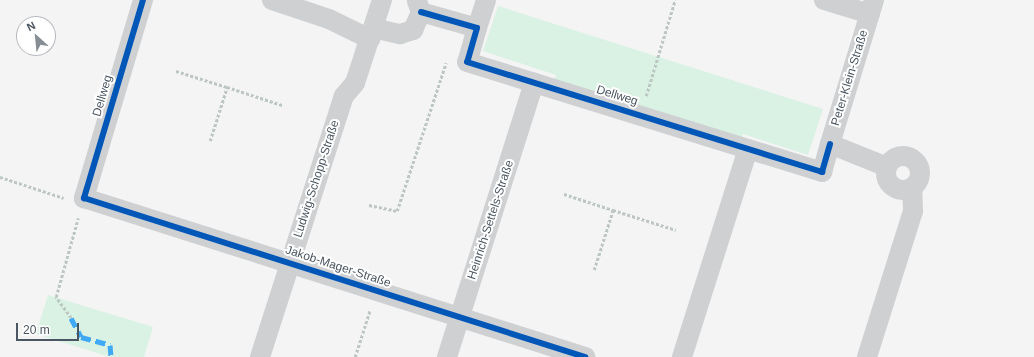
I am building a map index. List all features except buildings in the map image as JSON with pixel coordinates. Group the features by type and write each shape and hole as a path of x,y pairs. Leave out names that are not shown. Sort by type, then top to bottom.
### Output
{"street":[{"name":"Dellweg","path":"83,201 143,0"},
{"path":"272,0 371,34 407,33 417,25 418,6 477,28"},
{"name":"Ludwig-Schopp-Straße","path":"260,357 344,96 355,83 382,0"},
{"path":"467,62 486,0"},
{"path":"824,0 872,7"},
{"name":"Peter-Klein-Straße","path":"830,144 872,7"},
{"name":"Dellweg","path":"467,62 822,172 830,144"},
{"name":"Heinrich-Settels-Straße","path":"447,357 534,82"},
{"path":"830,144 887,167"},
{"path":"682,357 748,149"},
{"path":"867,357 913,211 912,188 921,174 915,160 899,156 887,167 886,177 892,186 902,190 912,188"},
{"name":"Jakob-Mager-Straße","path":"83,201 290,264 585,357"}],"path":[{"path":"639,115 675,0"},
{"path":"368,205 397,211 446,61 467,62"},
{"path":"176,71 282,105"},
{"path":"210,141 227,87"},
{"path":"0,177 83,201 56,297 71,318"},
{"path":"564,194 676,230"},
{"path":"594,270 613,210"},
{"path":"355,357 376,291"}],"green space":[{"path":"498,6 823,109 808,155 743,134 740,141 554,81 556,75 483,51"},
{"path":"48,295 153,327 144,357 110,357 36,334"}],"marked path":[{"path":"71,318 81,337 110,345 111,357"}],"cycle path":[{"path":"143,0 84,198 585,357"},
{"path":"421,12 477,28 467,62 822,172 830,144"}]}
